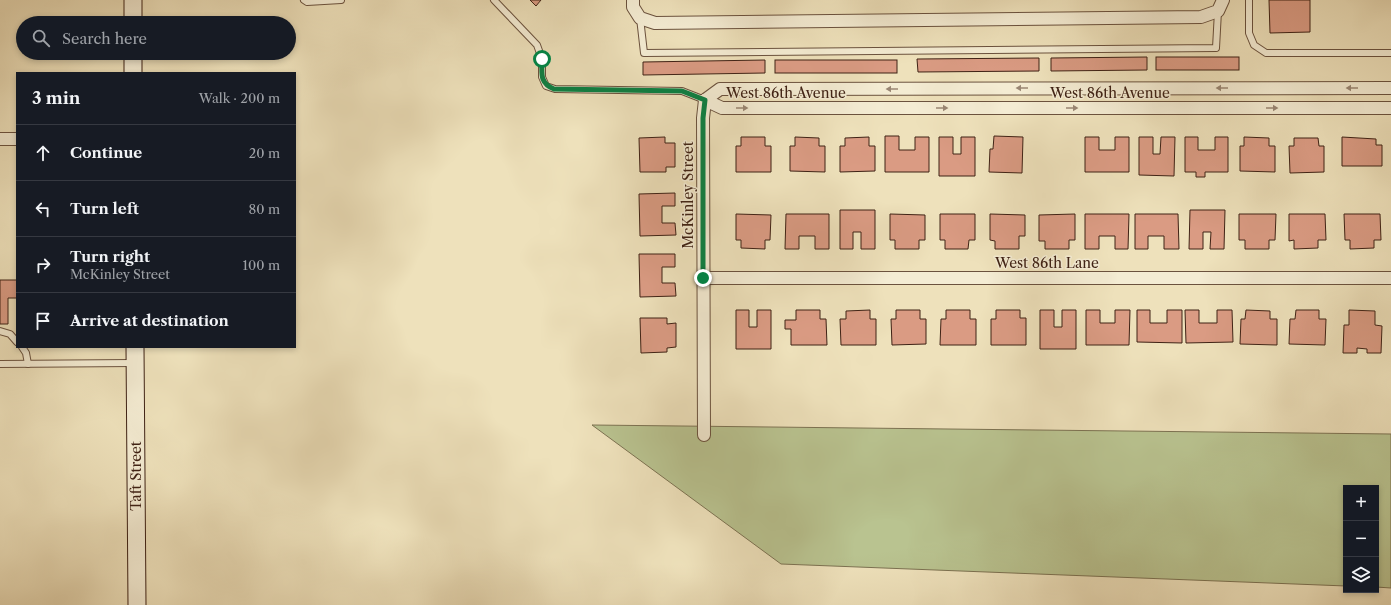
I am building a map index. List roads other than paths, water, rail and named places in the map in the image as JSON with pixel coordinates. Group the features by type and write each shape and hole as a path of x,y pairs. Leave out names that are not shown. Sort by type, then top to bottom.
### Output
{"main road":[{"path":"133,0 133,16"},
{"path":"133,60 133,72"},
{"name":"Taft Street","path":"135,355 137,605"}],"street":[{"path":"633,0 633,7 640,18 655,23 1201,17 1220,5"},
{"name":"West 86th Avenue","path":"1391,88 720,89 705,100 722,108 1391,108"},
{"name":"McKinley Street","path":"704,435 703,118 705,100"},
{"path":"0,139 16,139"},
{"name":"West 86th Lane","path":"703,278 1391,278"}],"lane":[{"path":"304,0 307,2 341,0"},
{"path":"494,0 537,45 542,59 542,77 546,86 554,89 682,91 705,100"},
{"path":"1249,0 1249,33 1254,45 1266,53 1391,53"},
{"path":"640,18 644,53 1216,48 1220,5"},
{"path":"0,331 10,334 16,341"},
{"path":"23,348 26,353 28,364"},
{"path":"0,364 28,364 135,355"}]}
